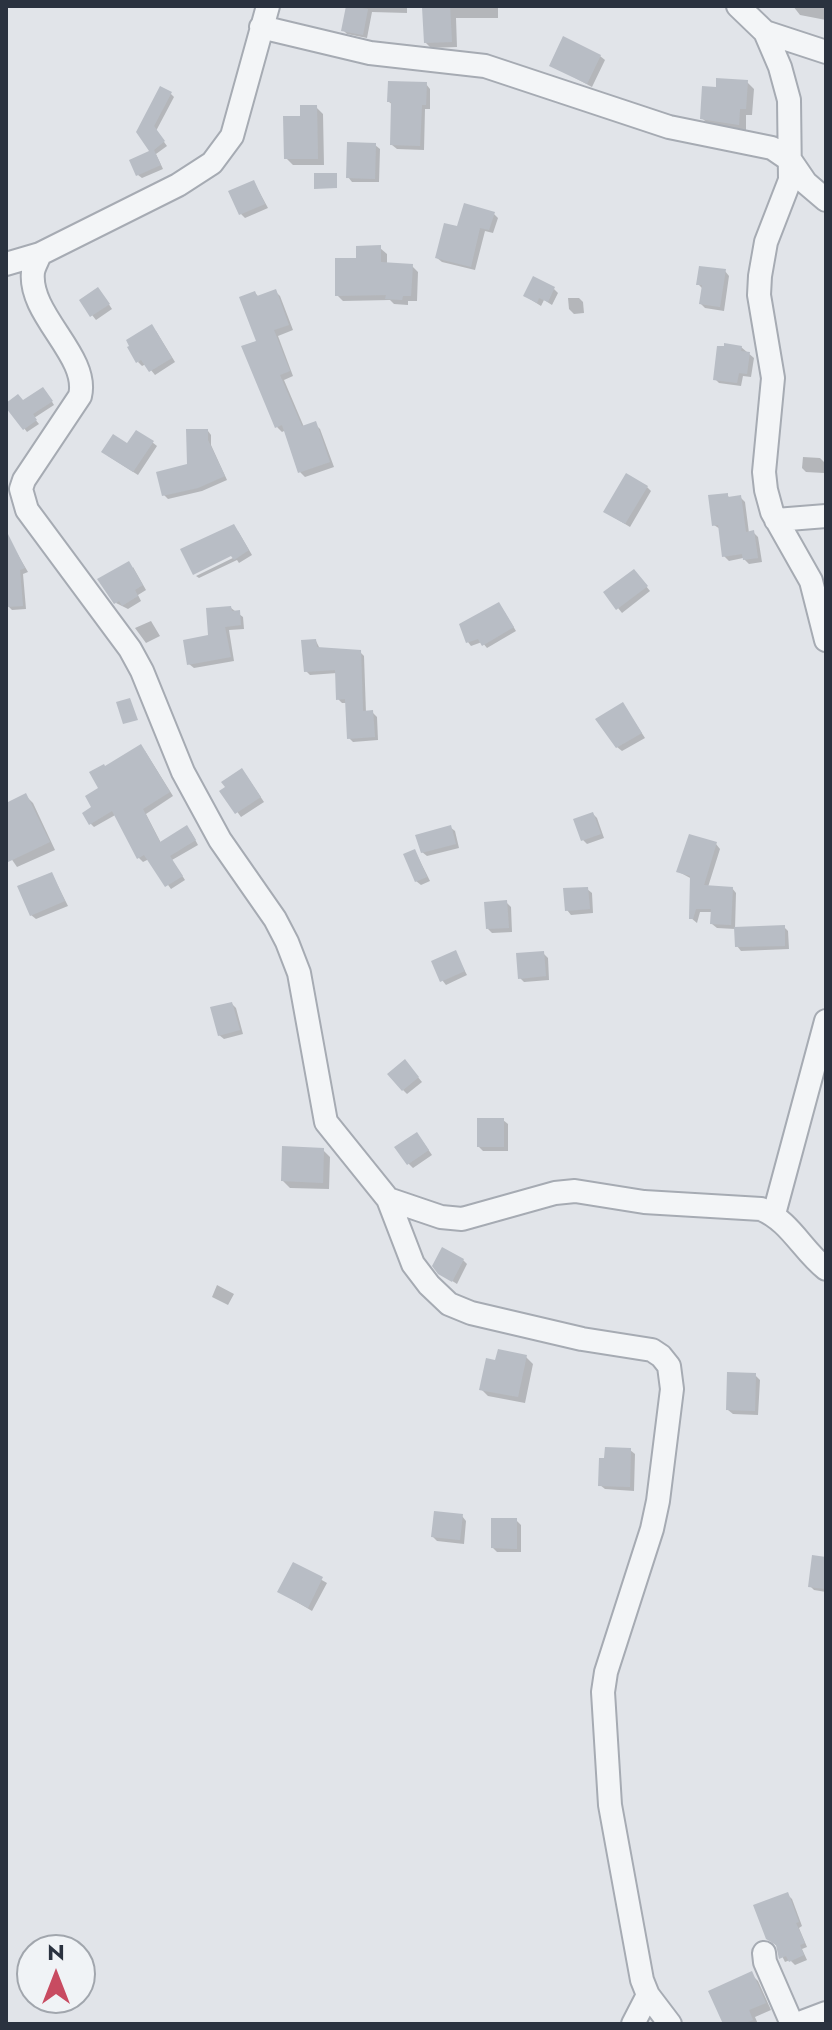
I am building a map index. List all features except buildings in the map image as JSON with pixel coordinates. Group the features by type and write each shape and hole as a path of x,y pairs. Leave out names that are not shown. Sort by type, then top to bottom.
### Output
{"street":[{"path":"738,6 765,32 780,67 789,100 791,161 788,192 766,242 759,295 773,378 764,472 766,490 776,520 811,581 826,640"},
{"path":"6,264 40,254 187,180 212,163 232,136 264,16 370,53 485,66 669,127 772,148 791,161 806,183 826,200"},
{"path":"765,32 826,52"},
{"path":"40,254 33,271 35,287 49,322 77,365 82,386 80,396 24,480 22,497 36,522 130,649 183,772 220,840 275,919 287,942 299,973 326,1122 388,1199 413,1264 449,1304 471,1313 582,1339 652,1350 669,1366 672,1389 658,1501 652,1529 606,1672 603,1692 610,1805 642,1980 648,1995 670,2024"},
{"path":"776,520 826,516"},
{"path":"774,1214 826,1021"},
{"path":"388,1199 441,1217 462,1219 555,1193 575,1191 644,1202 761,1209 774,1214 786,1225 826,1269"},
{"path":"764,1953 765,1962 795,2024 826,2013"},
{"path":"633,2024 648,1995"}]}
